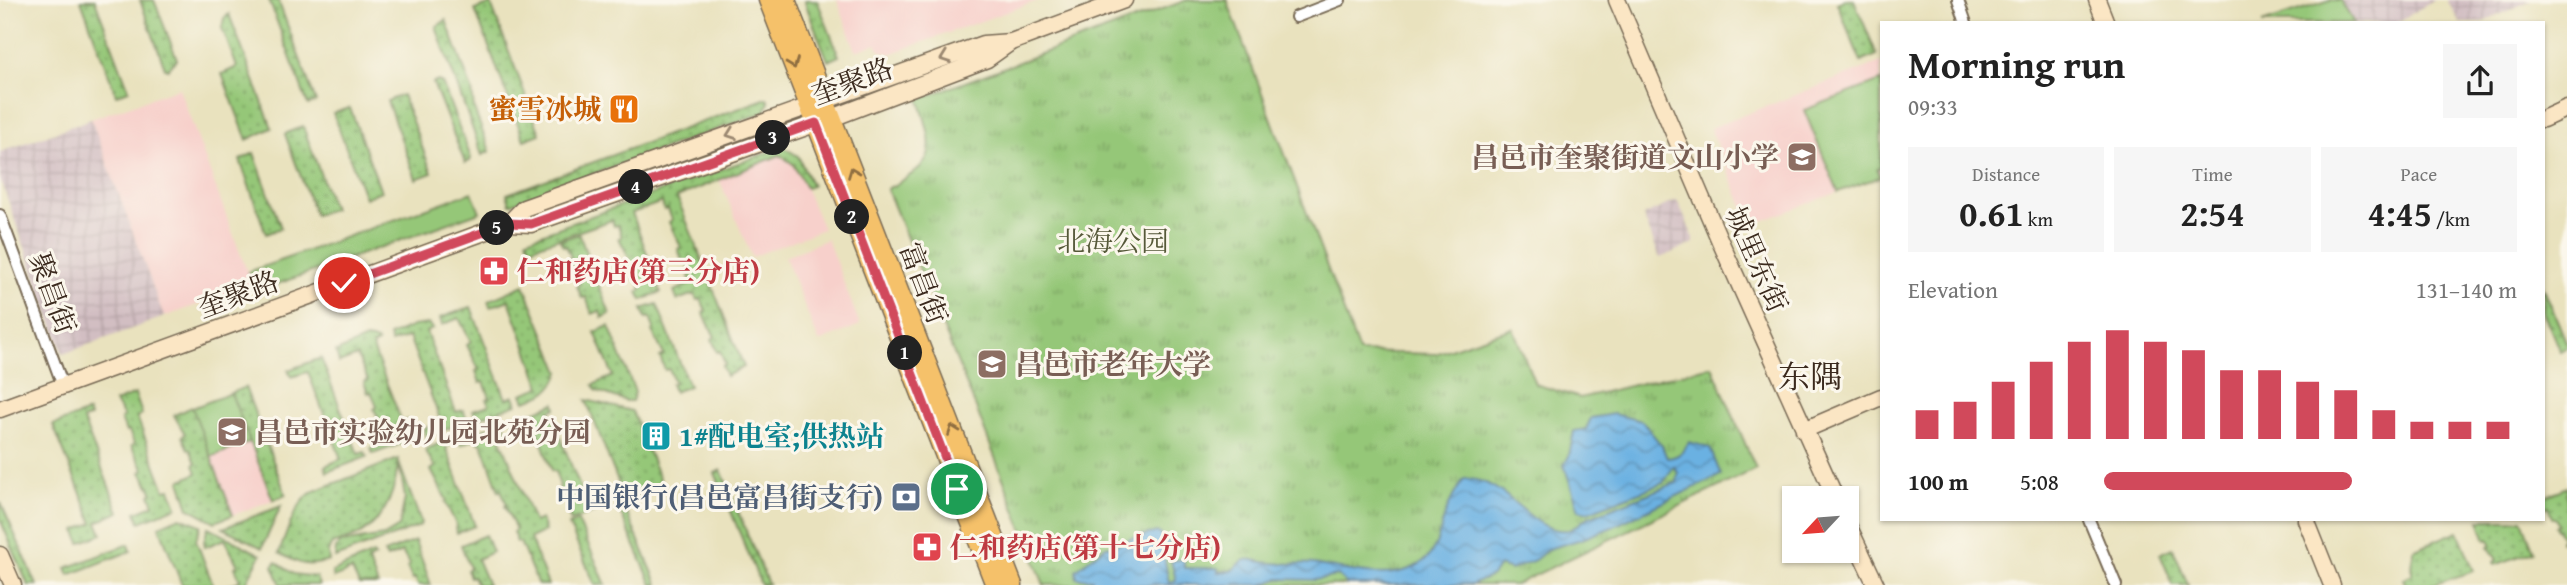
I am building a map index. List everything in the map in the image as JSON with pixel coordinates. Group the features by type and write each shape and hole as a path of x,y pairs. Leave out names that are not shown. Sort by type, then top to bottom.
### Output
{"main road":[{"name":"富昌街","path":"768,0 817,103 1013,585"},
{"name":"富昌街","path":"786,0 817,103"},
{"name":"富昌街","path":"824,120 995,585"}],"street":[{"name":"奎聚路","path":"0,409 509,223 531,224 824,120 987,59 1011,42 1124,0"},
{"path":"1296,17 1340,0"},
{"name":"城里东街","path":"1617,0 1830,486"},
{"path":"1958,0 1965,21"},
{"path":"2097,0 2105,21"},
{"path":"509,223 524,208 983,44 1011,42"},
{"path":"2545,117 2567,108"},
{"name":"聚昌街","path":"0,215 63,386"},
{"path":"1804,430 1880,397"},
{"path":"2089,521 2116,585"},
{"path":"2306,521 2332,585"},
{"path":"1859,549 1876,585"},
{"path":"0,555 13,585"}],"shaded area":[{"path":"837,0 1037,1 890,54 879,50 876,44 856,51"},
{"path":"2340,0 2434,0 2399,21 2353,21"},
{"path":"2447,0 2531,0 2485,21 2459,21"},
{"name":"昌邑市奎聚街道文山小学","path":"1880,62 1880,176 1751,225 1710,128"},
{"path":"179,88 252,285 164,317 91,119"},
{"path":"91,119 164,317 63,354 0,178 0,152"},
{"path":"780,155 786,157 799,173 823,229 752,257 719,179"},
{"path":"1677,200 1694,243 1660,258 1643,216"},
{"path":"827,239 860,325 819,342 785,257"},
{"name":"昌邑市实验幼儿园北苑分园","path":"245,387 286,495 233,515 192,408"}],"green space":[{"path":"81,0 95,0 129,90 116,95"},
{"path":"140,0 154,0 177,59 168,69 165,68"},
{"path":"269,0 278,0 316,102 308,105"},
{"path":"804,0 817,0 839,56 828,61"},
{"name":"北海公园","path":"1187,0 1227,0 1359,352 1435,354 1513,328 1535,384 1580,398 1712,366 1756,469 1515,585 1044,585 887,189 916,171 928,153 928,131 919,99"},
{"path":"1854,0 1877,55 1861,62 1837,3"},
{"path":"2330,0 2340,0 2353,21 2268,21"},
{"path":"491,4 540,134 524,140 475,10"},
{"path":"229,14 272,128 247,140 222,74 237,67 222,28 224,18"},
{"path":"446,20 472,90 474,109 490,151 482,155 436,27"},
{"path":"1880,81 1880,168 1877,169 1880,177 1838,192 1804,110"},
{"path":"433,83 442,83 471,158 465,163"},
{"path":"402,95 432,173 416,179 387,101"},
{"path":"767,98 769,102 765,112 510,204 507,194"},
{"path":"350,108 381,191 365,198 333,113"},
{"path":"303,126 333,209 315,215 285,134"},
{"path":"783,147 798,156 812,186 806,188 793,164 780,155 677,197 744,367 726,376 722,366 725,364 712,339 715,337 703,312 706,311 701,299 697,300 695,294 677,300 674,291 691,284 689,275 692,274 687,261 683,262 678,249 681,247 669,222 672,220 668,209 664,210 662,202 632,213 661,292 642,300 638,292 642,290 628,265 632,263 619,238 622,237 618,225 614,226 612,220 530,248 527,239"},
{"path":"254,153 281,228 266,234 240,160"},
{"path":"472,192 480,212 255,292 248,272"},
{"path":"579,234 610,314 602,318 600,311 592,314 586,297 582,298 577,286 580,284 568,259 571,257 566,245 563,246 560,240"},
{"path":"524,285 560,372 546,392 525,401 522,394 541,387 509,300 490,307 488,301"},
{"path":"2545,291 2567,344 2567,347 2560,351 2545,317"},
{"path":"657,304 689,386 674,392 671,384 674,382 660,357 664,355 652,331 654,329 650,317 646,318 642,309"},
{"path":"471,307 506,399 514,396 517,404 476,419 473,410 489,405 487,399 490,398 484,382 480,383 476,371 479,370 467,345 471,342 459,318 442,325 440,318"},
{"path":"428,324 433,329 426,332 456,412 463,410 468,421 426,437 423,429 441,422 409,337 391,343 389,336 413,326"},
{"path":"609,326 635,392 632,401 597,391 593,385 613,376 595,332"},
{"path":"366,339 378,343 372,346 402,422 408,420 415,439 373,454 371,448 386,442 387,435 374,409 377,407 371,392 368,393 364,382 368,380 357,356 339,363 336,352"},
{"path":"321,358 358,454 365,452 367,457 327,472 325,466 341,459 308,372 291,377 288,370"},
{"path":"245,387 286,495 273,500 231,393"},
{"path":"231,393 250,442 211,457 192,408"},
{"path":"135,394 142,414 137,417 165,490 170,489 177,507 140,522 136,512 154,505 150,494 153,493 141,472 144,470 131,446 134,444 129,431 126,432 121,419 124,417 115,402"},
{"path":"586,400 632,411 662,485 625,500"},
{"path":"555,403 556,408 550,411 587,505 594,503 598,511 571,521 567,513 570,511 535,423 530,419 515,425 513,421"},
{"path":"192,407 233,515 215,522 189,508 180,481 197,473 194,465 196,463 182,436 185,434 174,415"},
{"path":"88,412 90,417 83,420 119,512 97,522 102,534 80,543 76,530 93,523 53,425"},
{"path":"504,422 507,431 499,434 534,522 541,519 545,531 530,538 548,585 538,585 520,542 517,542 513,532 516,530 482,443 476,438 461,445 458,437"},
{"path":"447,440 451,444 446,447 475,526 457,533 457,526 445,502 447,501 431,470 435,467 425,450"},
{"path":"398,459 393,491 378,519 355,537 331,545 328,552 329,561 303,564 279,553 300,504 312,492"},
{"path":"399,463 421,522 420,526 335,558 336,548 341,543 384,536 399,527 405,498"},
{"path":"721,470 768,584 761,585 715,473"},
{"path":"2567,487 2567,540 2561,542 2563,539 2555,526 2558,524 2555,518 2552,518 2548,506 2545,507 2545,496"},
{"path":"622,502 658,585 652,585 617,505"},
{"path":"0,503 37,585 28,585 0,519"},
{"path":"281,506 262,548 223,528"},
{"path":"180,517 201,525 196,540 213,585 182,585 159,526"},
{"path":"578,521 606,585 595,585 569,525"},
{"path":"2479,521 2522,521 2534,551 2495,565 2497,560 2489,547 2492,546 2489,539 2486,540"},
{"path":"208,527 261,555 245,585 229,585 240,581 235,567 238,566 225,539 205,547"},
{"path":"2458,531 2474,571 2432,585 2406,585 2403,579 2412,574 2413,550"},
{"path":"485,535 492,552 477,559 488,585 477,585 467,570 470,568 461,545"},
{"path":"415,541 431,585 418,585 415,578 412,579 407,567 410,565 402,552 387,558 384,553"},
{"path":"129,544 131,551 69,575 66,568"},
{"path":"2173,548 2188,585 2173,585 2160,554"},
{"path":"373,554 375,557 368,560 378,585 359,585 352,570 334,578 332,572"},
{"path":"276,562 294,574 316,577 319,585 281,585 273,566"}],"water":[{"path":"1613,414 1642,421 1662,446 1667,458 1680,453 1689,442 1710,448 1721,475 1610,528 1548,549 1535,560 1511,570 1499,566 1492,576 1471,585 1347,585 1338,576 1315,580 1278,579 1262,585 1089,585 1092,579 1077,578 1076,570 1106,546 1114,546 1157,532 1166,538 1174,552 1164,555 1169,583 1176,580 1171,561 1184,559 1184,568 1218,568 1218,572 1233,570 1243,561 1250,559 1277,564 1313,564 1376,574 1404,571 1417,566 1428,557 1437,542 1454,495 1464,479 1480,481 1493,487 1542,524 1554,529 1568,530 1588,517 1677,482 1678,473 1674,466 1663,483 1588,512 1579,510 1564,465 1569,456 1574,431 1586,429 1591,418"}],"place":[{"name":"蜜雪冰城","path":"624,109"},
{"name":"昌邑市奎聚街道文山小学","path":"1802,157"},
{"name":"仁和药店(第三分店)","path":"494,271"},
{"name":"昌邑市老年大学","path":"992,364"},
{"name":"昌邑市实验幼儿园北苑分园","path":"232,432"},
{"name":"1#配电室;供热站","path":"656,436"},
{"name":"中国银行(昌邑富昌街支行)","path":"906,497"},
{"name":"仁和药店(第十七分店)","path":"927,547"}],"district":[{"name":"东隅","path":"1810,377"}],"route":[{"path":"344,283 509,223 531,224 816,123 957,489"}]}
